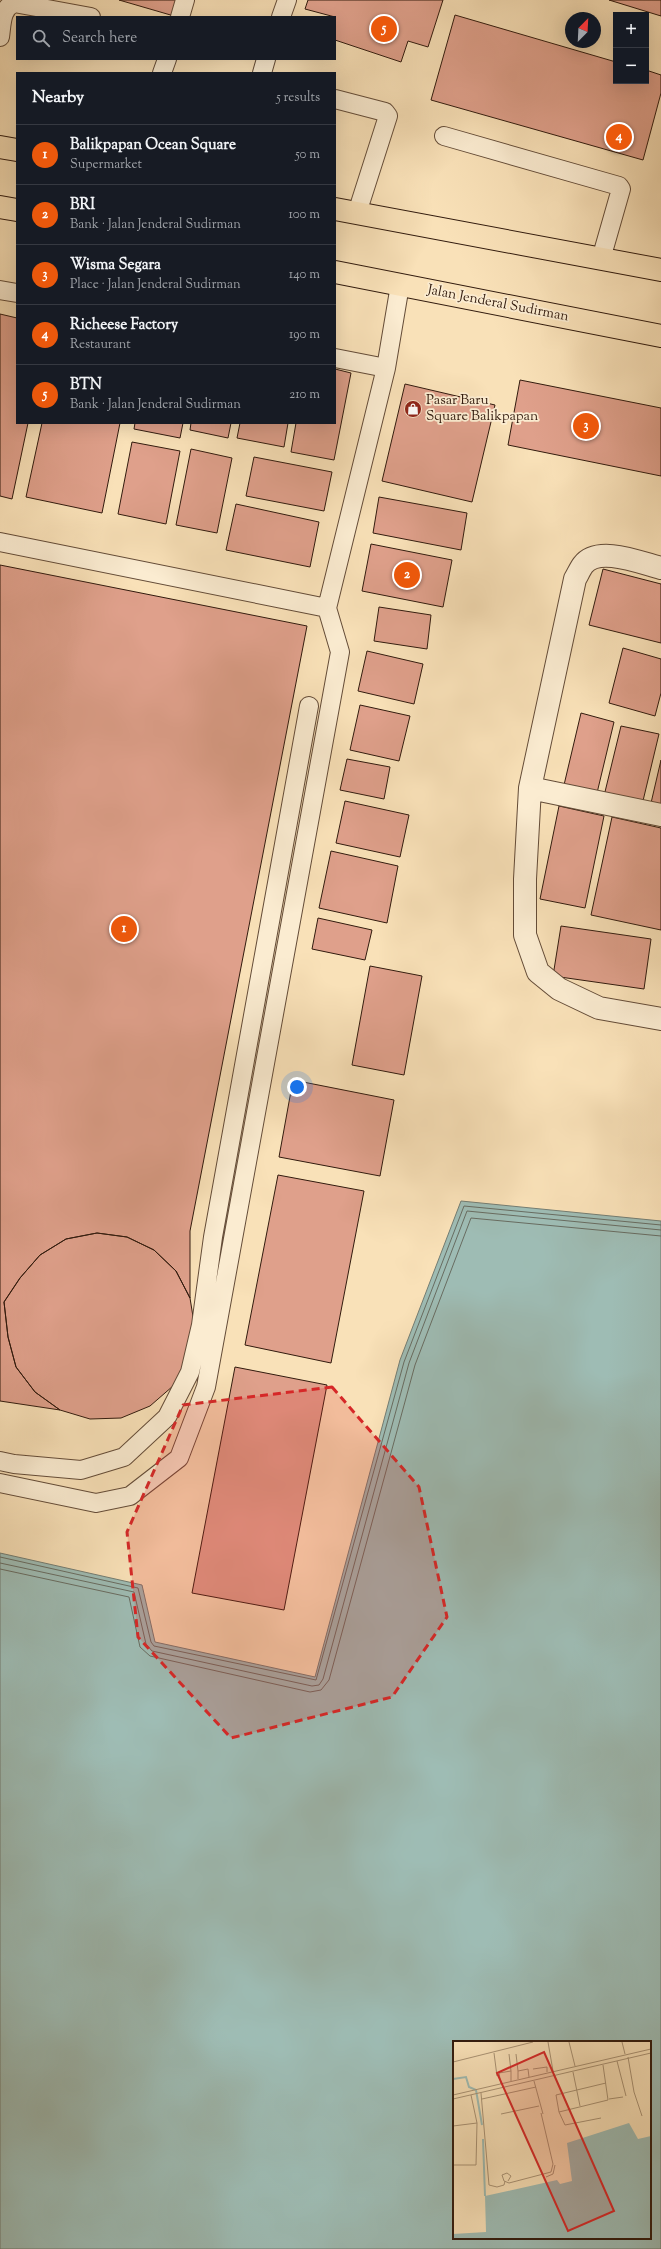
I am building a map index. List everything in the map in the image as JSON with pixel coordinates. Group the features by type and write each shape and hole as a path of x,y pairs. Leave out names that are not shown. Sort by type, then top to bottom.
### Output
{"highway":[{"path":"0,147 16,150"},
{"path":"0,207 16,210"},
{"path":"336,209 661,270"},
{"name":"Jalan Jenderal Sudirman","path":"336,272 661,336"}],"street":[{"path":"661,568 610,556 594,557 583,564 575,579 530,788 525,879 525,935 538,972 560,989 598,1008 661,1019"},
{"path":"530,788 661,815"}],"lane":[{"path":"180,16 185,0"},
{"path":"281,16 287,0"},
{"path":"0,37 2,16 8,6 14,2 86,16"},
{"path":"162,72 167,60"},
{"path":"262,72 266,60"},
{"path":"336,99 384,112 388,116 356,213"},
{"path":"444,136 620,186 621,189 601,259"},
{"path":"0,1483 96,1503 130,1496 179,1458 203,1394 340,652 327,608 386,368 400,285"},
{"path":"0,290 16,293"},
{"path":"336,358 386,368"},
{"path":"0,542 327,608"},
{"path":"0,1461 14,1464 81,1470 124,1457 167,1417 190,1372 201,1325 213,1237 310,706"}],"highlighted area":[{"path":"332,1387 419,1487 447,1617 392,1697 231,1738 138,1637 127,1532 183,1405"}],"water":[{"path":"461,1201 661,1221 661,2249 0,2249 0,1553 142,1585 155,1642 315,1677 400,1360"}],"building":[{"path":"119,0 179,0 174,16"},
{"path":"308,0 443,0 428,47 408,41 401,62 336,40 336,16 305,9"},
{"path":"609,0 661,0 661,16"},
{"path":"455,15 613,61 613,84 649,84 649,71 661,75 661,93 643,160 431,100"},
{"path":"0,314 16,318 16,424 28,424 12,499 0,496"},
{"path":"336,369 351,373 334,460 291,452 296,424 336,424"},
{"path":"520,380 661,408 661,476 508,445"},
{"path":"405,384 495,405 472,502 382,481"},
{"path":"42,424 120,424 102,513 26,497"},
{"path":"135,424 183,424 180,438 134,429"},
{"path":"191,424 231,424 228,438 190,430"},
{"path":"240,424 288,424 284,447 237,438"},
{"path":"132,442 180,451 166,524 118,514"},
{"path":"191,449 232,458 217,533 176,525"},
{"path":"254,457 332,472 324,511 246,496"},
{"path":"379,497 467,513 461,550 373,533"},
{"path":"236,504 319,522 310,567 226,550"},
{"path":"371,544 452,560 443,607 362,591"},
{"path":"0,565 307,626 190,1231 190,1298 176,1271 154,1250 127,1237 97,1233 66,1239 40,1255 20,1278 4,1302 8,1337 16,1367 35,1392 60,1410 0,1401"},
{"path":"603,569 661,584 661,643 589,625"},
{"path":"379,607 431,615 427,649 374,641"},
{"path":"623,648 661,659 661,693 655,716 609,703"},
{"path":"367,651 423,664 414,704 358,691"},
{"path":"360,705 410,716 399,761 350,750"},
{"path":"581,713 614,722 597,793 564,785"},
{"path":"621,726 659,734 642,805 604,796"},
{"path":"347,759 390,767 384,799 340,790"},
{"path":"661,760 661,806 651,803"},
{"path":"345,801 409,815 400,857 336,843"},
{"path":"559,806 604,816 585,908 540,899"},
{"path":"612,817 661,828 661,930 591,915"},
{"path":"331,851 398,866 387,923 319,908"},
{"path":"318,918 372,930 365,960 312,949"},
{"path":"561,926 651,939 644,989 553,976"},
{"path":"370,966 422,976 404,1075 352,1065"},
{"path":"293,1080 394,1100 380,1176 279,1157"},
{"path":"278,1175 364,1191 331,1363 245,1345"},
{"path":"97,1233 127,1237 154,1250 176,1271 190,1298 195,1329 189,1359 173,1386 150,1406 121,1418 90,1419 60,1410 35,1392 16,1367 8,1337 4,1302 20,1278 40,1255 66,1239"},
{"path":"235,1367 327,1385 284,1610 192,1593"}],"place":[{"name":"BTN","path":"384,29"},
{"name":"Richeese Factory","path":"619,137"},
{"name":"Pasar Baru Square Balikpapan","path":"413,409"},
{"name":"Wisma Segara","path":"586,426"},
{"name":"BRI","path":"407,575"},
{"name":"Balikpapan Ocean Square","path":"124,929"}]}
